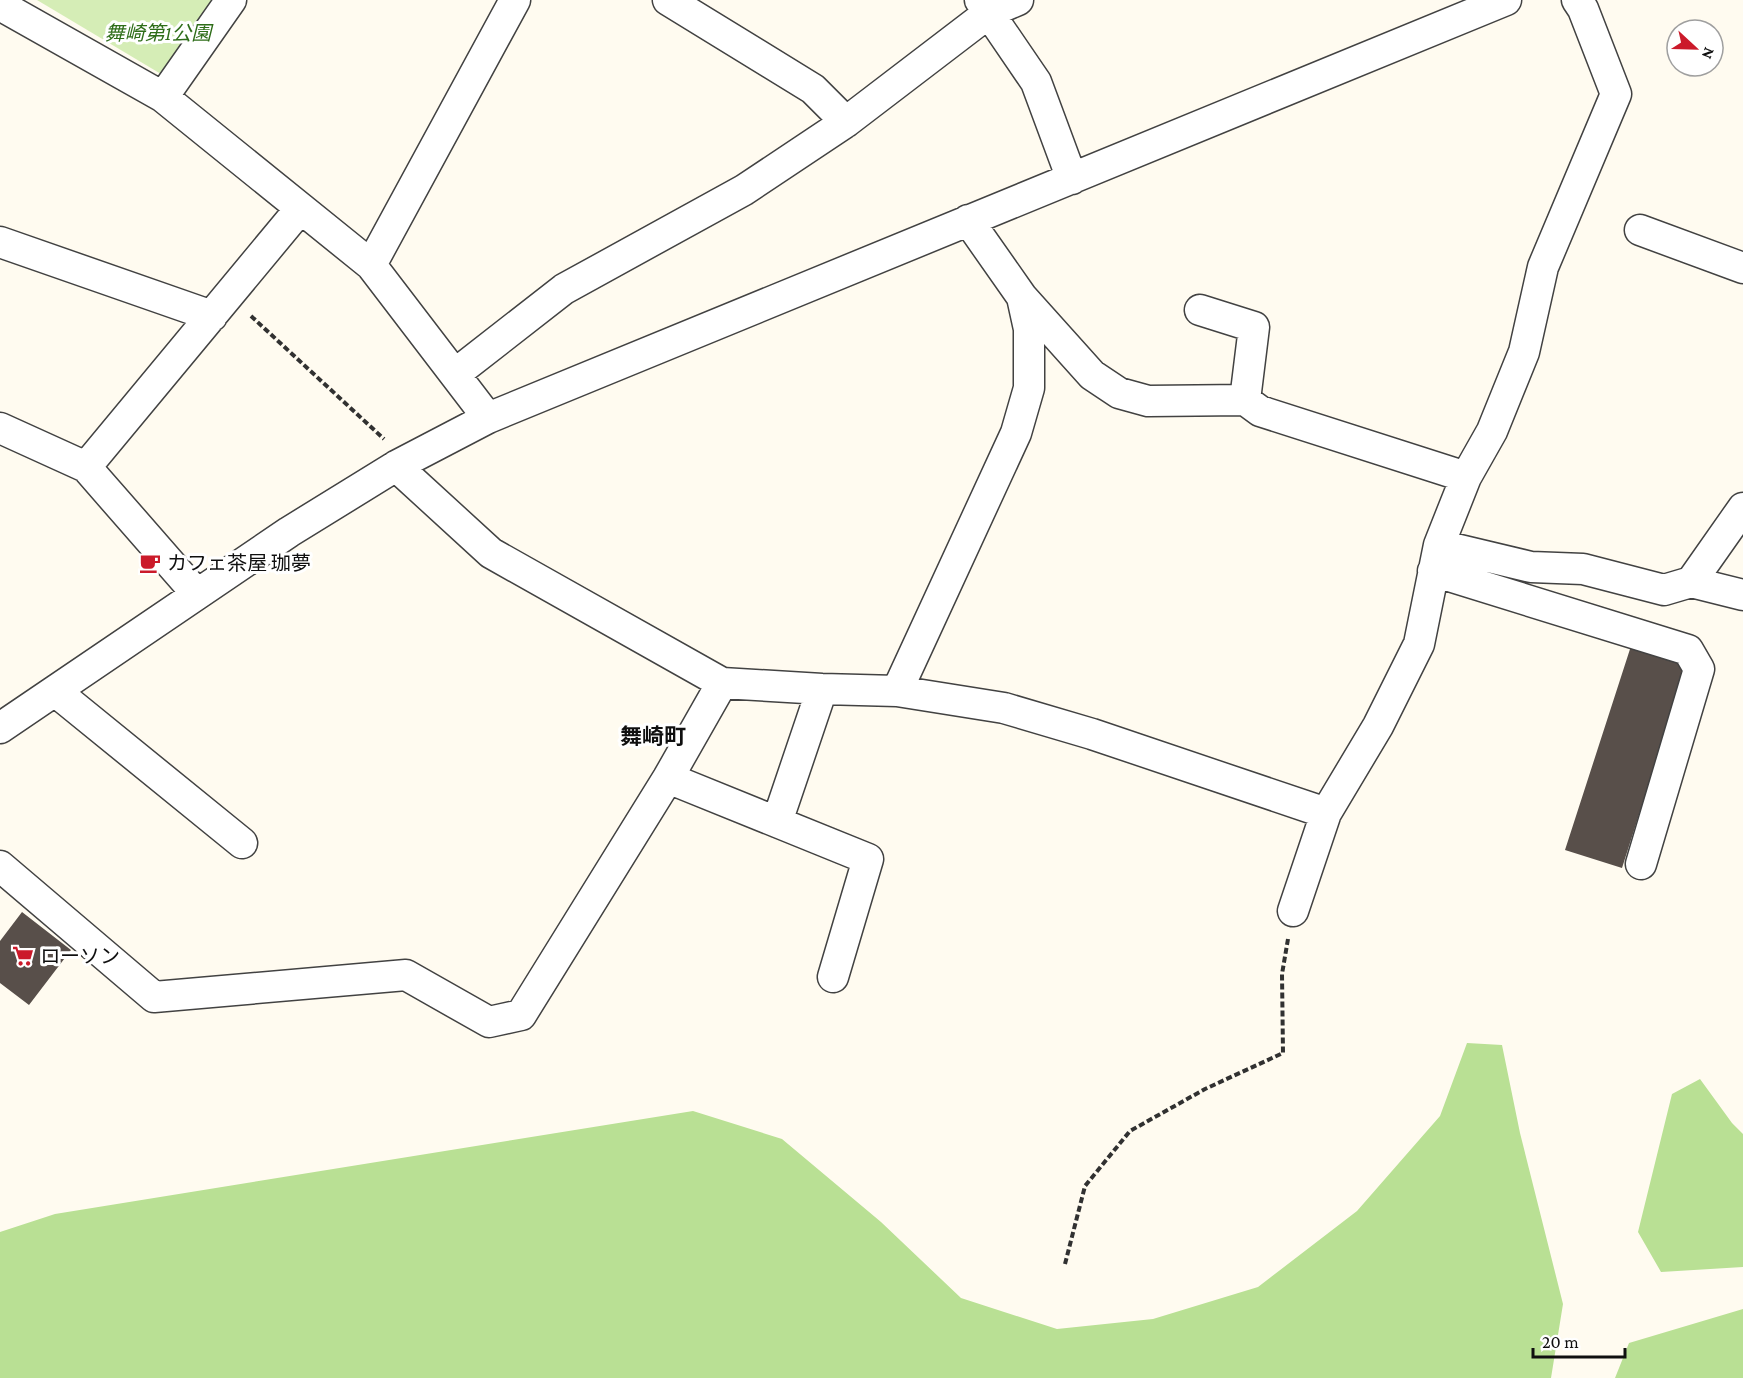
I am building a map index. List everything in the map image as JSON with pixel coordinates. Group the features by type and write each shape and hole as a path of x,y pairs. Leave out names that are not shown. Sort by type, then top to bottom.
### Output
{"street":[{"path":"163,97 231,0"},
{"path":"371,265 515,0"},
{"path":"668,0 813,89 846,122"},
{"path":"455,374 564,289 744,190 846,122 985,6 1018,0"},
{"path":"0,728 289,532 396,466 488,418 1506,0"},
{"path":"1293,911 1326,813 1378,726 1419,644 1436,558 1466,477 1492,431 1524,352 1543,267 1616,94 1583,9 1577,0"},
{"path":"0,5 163,97 371,265 488,418"},
{"path":"985,6 1036,82 1072,179"},
{"path":"86,468 300,209"},
{"path":"968,220 1022,297 1092,375 1119,393 1149,401 1245,400 1260,411 1466,477"},
{"path":"1640,230 1743,268"},
{"path":"0,242 220,305"},
{"path":"897,691 1016,433 1029,388 1029,329 1022,297"},
{"path":"1200,310 1254,327 1245,400"},
{"path":"0,428 86,468 196,594"},
{"path":"396,466 491,553 722,683 897,691 1004,708 1092,734 1326,813"},
{"path":"1691,582 1743,508"},
{"path":"1436,558 1531,567 1583,569 1664,590 1691,582 1743,595"},
{"path":"1436,558 1688,650 1699,669 1641,864"},
{"path":"0,866 154,997 406,975 489,1022 521,1015 668,778 722,683"},
{"path":"777,822 822,689"},
{"path":"55,691 242,843"},
{"path":"668,778 868,859 833,977"}],"path":[{"path":"220,305 390,444 396,466"},
{"path":"1065,1264 1085,1186 1130,1131 1205,1089 1283,1053 1282,974 1293,911"}],"green space":[{"name":"舞崎第1公園","path":"37,0 220,0 172,70 161,74"},
{"path":"1467,1043 1502,1045 1520,1133 1563,1304 1551,1378 0,1378 0,1232 55,1214 693,1111 782,1139 881,1222 961,1298 1057,1329 1153,1319 1258,1287 1357,1211 1440,1116"},
{"path":"1700,1079 1732,1123 1743,1134 1743,1267 1661,1272 1638,1232 1672,1094"},
{"path":"1743,1309 1743,1378 1615,1378 1629,1343"}],"building":[{"path":"1631,646 1687,664 1622,868 1565,850"},
{"path":"22,912 71,950 29,1005 0,983 0,941"}],"place":[{"name":"カフェ茶屋 珈夢","path":"150,563"},
{"name":"ローソン","path":"23,956"}],"district":[{"name":"舞崎町","path":"653,736"}]}
